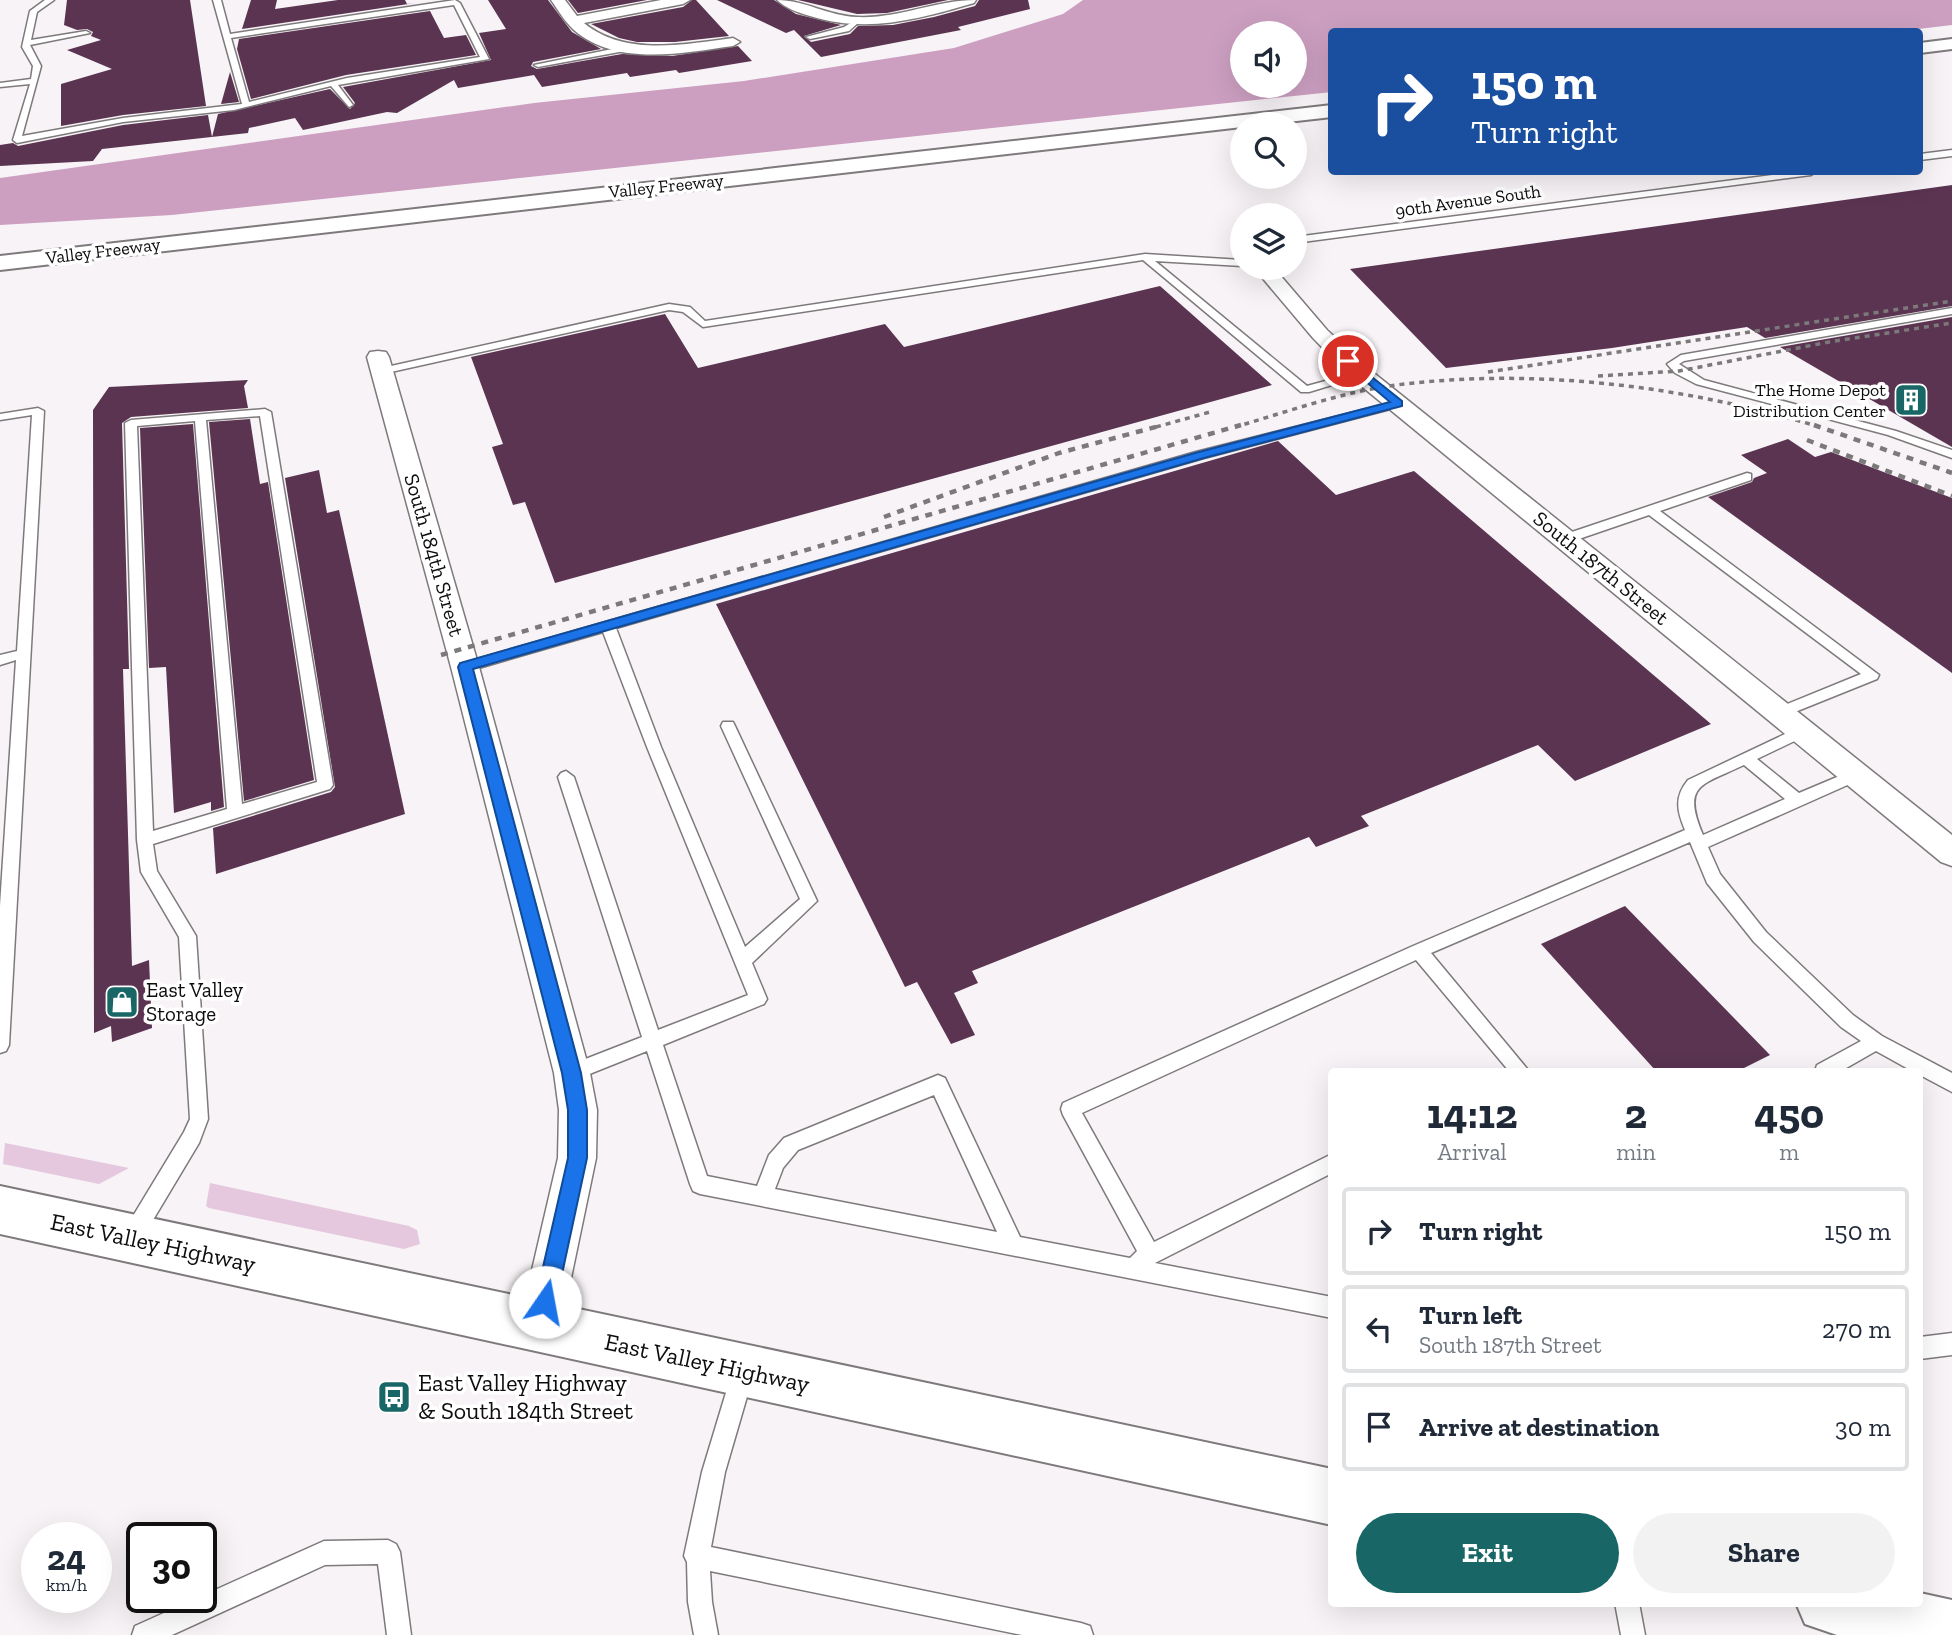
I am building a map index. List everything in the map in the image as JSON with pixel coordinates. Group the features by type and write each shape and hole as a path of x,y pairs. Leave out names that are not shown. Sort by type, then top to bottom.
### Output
{"main road":[{"path":"1923,43 1952,41"},
{"path":"1923,47 1952,41"},
{"path":"1923,62 1952,58"},
{"name":"Valley Freeway","path":"0,262 623,190 1328,113"},
{"path":"1307,117 1328,114"},
{"path":"0,270 1230,127"},
{"name":"Valley Freeway","path":"639,212 1074,162"},
{"path":"0,242 623,190"},
{"name":"Valley Freeway","path":"177,266 205,263"},
{"name":"East Valley Highway","path":"0,1210 1328,1496"},
{"path":"1835,1614 1952,1630"}],"street":[{"path":"558,0 574,21 597,39 627,48 678,49 733,42"},
{"path":"574,21 683,0"},
{"path":"784,0 835,20 854,23 895,20 969,0"},
{"name":"South 187th Street","path":"1274,280 1320,334 1362,374 1952,853"},
{"name":"South 184th Street","path":"380,364 465,667 572,1073 578,1110 578,1158 540,1326"}],"lane":[{"path":"50,0 34,11 26,43 37,66 17,140 123,120 246,105 333,83 485,59 453,2 228,36"},
{"path":"217,0 246,105"},
{"path":"810,37 846,29 854,23"},
{"path":"26,43 86,33"},
{"path":"538,65 627,48"},
{"path":"0,85 35,80"},
{"path":"333,83 349,105"},
{"path":"1923,157 1952,153"},
{"name":"90th Avenue South","path":"1307,238 1788,175"},
{"path":"380,364 670,307 685,309 703,324 1145,257 1230,262"},
{"path":"1145,257 1305,390 1362,374"},
{"path":"1952,311 1681,358 1672,364 1700,383 1892,433 1952,454"},
{"path":"465,667 1186,459 1398,404"},
{"path":"0,417 38,411 0,1045"},
{"path":"130,1238 192,1137 199,1119 187,936 149,872 145,840 131,423 265,412 325,785 145,840"},
{"path":"200,417 235,813"},
{"path":"1565,539 1747,477"},
{"path":"1651,510 1872,675 1780,713"},
{"path":"572,1073 758,999 654,747 608,626"},
{"path":"0,660 22,654"},
{"path":"728,726 808,901 742,961"},
{"path":"1802,731 1698,781 1688,788 1684,801 1685,812 1722,892 1760,937 1847,1021 1876,1042 1952,1083"},
{"path":"1746,758 1798,801"},
{"path":"1150,1255 1070,1109 1419,951 1798,801 1856,775"},
{"path":"566,778 699,1184 1328,1307"},
{"path":"1419,951 1517,1068"},
{"path":"1829,1068 1876,1042"},
{"path":"762,1197 776,1162 791,1144 938,1084 1014,1246"},
{"path":"1126,1268 1328,1165"},
{"path":"1923,1348 1952,1343"},
{"path":"706,1635 696,1556 704,1511 743,1371"},
{"path":"144,1635 324,1553 375,1552 388,1552 399,1635"},
{"path":"696,1556 1081,1635"},
{"path":"1628,1607 1633,1635"}],"shaded area":[{"path":"1083,0 1952,0 1952,25 1923,28 1328,28 1328,92 1307,95 1307,21 1230,21 1230,98 1275,98 172,215 0,225 0,178 534,103 744,81 954,48 1063,14"},
{"path":"5,1143 129,1168 99,1184 3,1164"},
{"path":"210,1183 409,1226 417,1230 420,1244 404,1249 209,1208 206,1206"}],"building":[{"path":"67,0 190,0 206,106 123,115 61,126 61,84 112,69 67,50 101,40 91,36 93,32 87,29 77,30 64,25"},
{"path":"251,0 277,0 275,9 338,0 405,0 407,4 415,3 242,29"},
{"path":"488,0 548,0 572,32 601,49 533,62 531,66 537,69 622,54 672,56 738,46 752,61 679,73 676,70 630,77 627,73 542,87 534,75 458,88 454,80 397,113 387,112 303,130 295,118 249,128 248,133 212,137 218,114 330,89 350,109 355,103 343,87 491,60 479,33 506,29"},
{"path":"568,0 647,0 578,13"},
{"path":"696,0 729,36 675,42 637,42 619,38 591,24 683,7"},
{"path":"717,0 774,0 796,14 841,25 804,36 811,42 850,34 858,26 893,25 934,17 975,6 979,0 1028,0 1030,9 958,27 961,30 821,57 794,30 786,33"},
{"path":"798,0 948,0 887,13 857,14"},
{"path":"430,11 444,38 466,35 476,55 346,75 251,99 237,49 239,39"},
{"path":"230,72 239,102 221,104"},
{"path":"208,115 212,137 102,149 93,161 0,166 0,145 13,143 18,146 123,125"},
{"path":"1952,185 1952,306 1765,338 1747,327 1612,348 1446,368 1350,269"},
{"path":"1160,286 1272,385 555,583 525,502 513,505 492,447 503,444 471,357 665,314 698,368 885,324 904,347"},
{"name":"The Home Depot Distribution Center","path":"1952,317 1952,447 1780,347"},
{"path":"248,380 244,386 248,408 131,417 122,423 129,669 123,669 132,966 149,960 152,1028 112,1042 111,1026 94,1033 93,410 109,387"},
{"path":"250,419 260,484 268,482 314,780 244,801 209,422"},
{"path":"193,424 224,807 211,811 211,802 174,813 166,667 149,668 140,428"},
{"path":"1788,439 1815,457 1831,452 1952,498 1952,673 1708,497 1752,482 1754,478 1767,473 1741,455"},
{"path":"1278,441 1336,495 1414,471 1711,724 1575,781 1538,745 1361,816 1369,826 1316,847 1309,837 972,971 978,983 954,993 975,1035 951,1044 917,982 905,987 716,604"},
{"path":"319,470 327,513 339,510 405,814 216,874 213,828 331,792 335,787 285,478"},
{"path":"1625,906 1770,1055 1744,1068 1653,1068 1541,944"}],"railway":[{"path":"1488,372 1952,301"},
{"path":"1598,376 1679,371 1829,342 1952,323"},
{"path":"1235,427 1319,402 1383,387 1509,378 1614,384 1667,392 1719,401 1819,427"},
{"path":"1156,427 1210,412"},
{"path":"884,517 1059,453 1163,425"},
{"path":"441,655 1241,425"},
{"path":"1814,425 1819,427"},
{"path":"1819,427 1952,473"},
{"path":"1807,440 1952,496"}],"place":[{"name":"The Home Depot Distribution Center","path":"1911,400"},
{"name":"East Valley Storage","path":"122,1002"},
{"name":"East Valley Highway & South 184th Street","path":"394,1397"}],"route":[{"path":"545,1302 578,1158 578,1110 572,1073 465,667 1200,456 1398,404 1348,361"}]}
